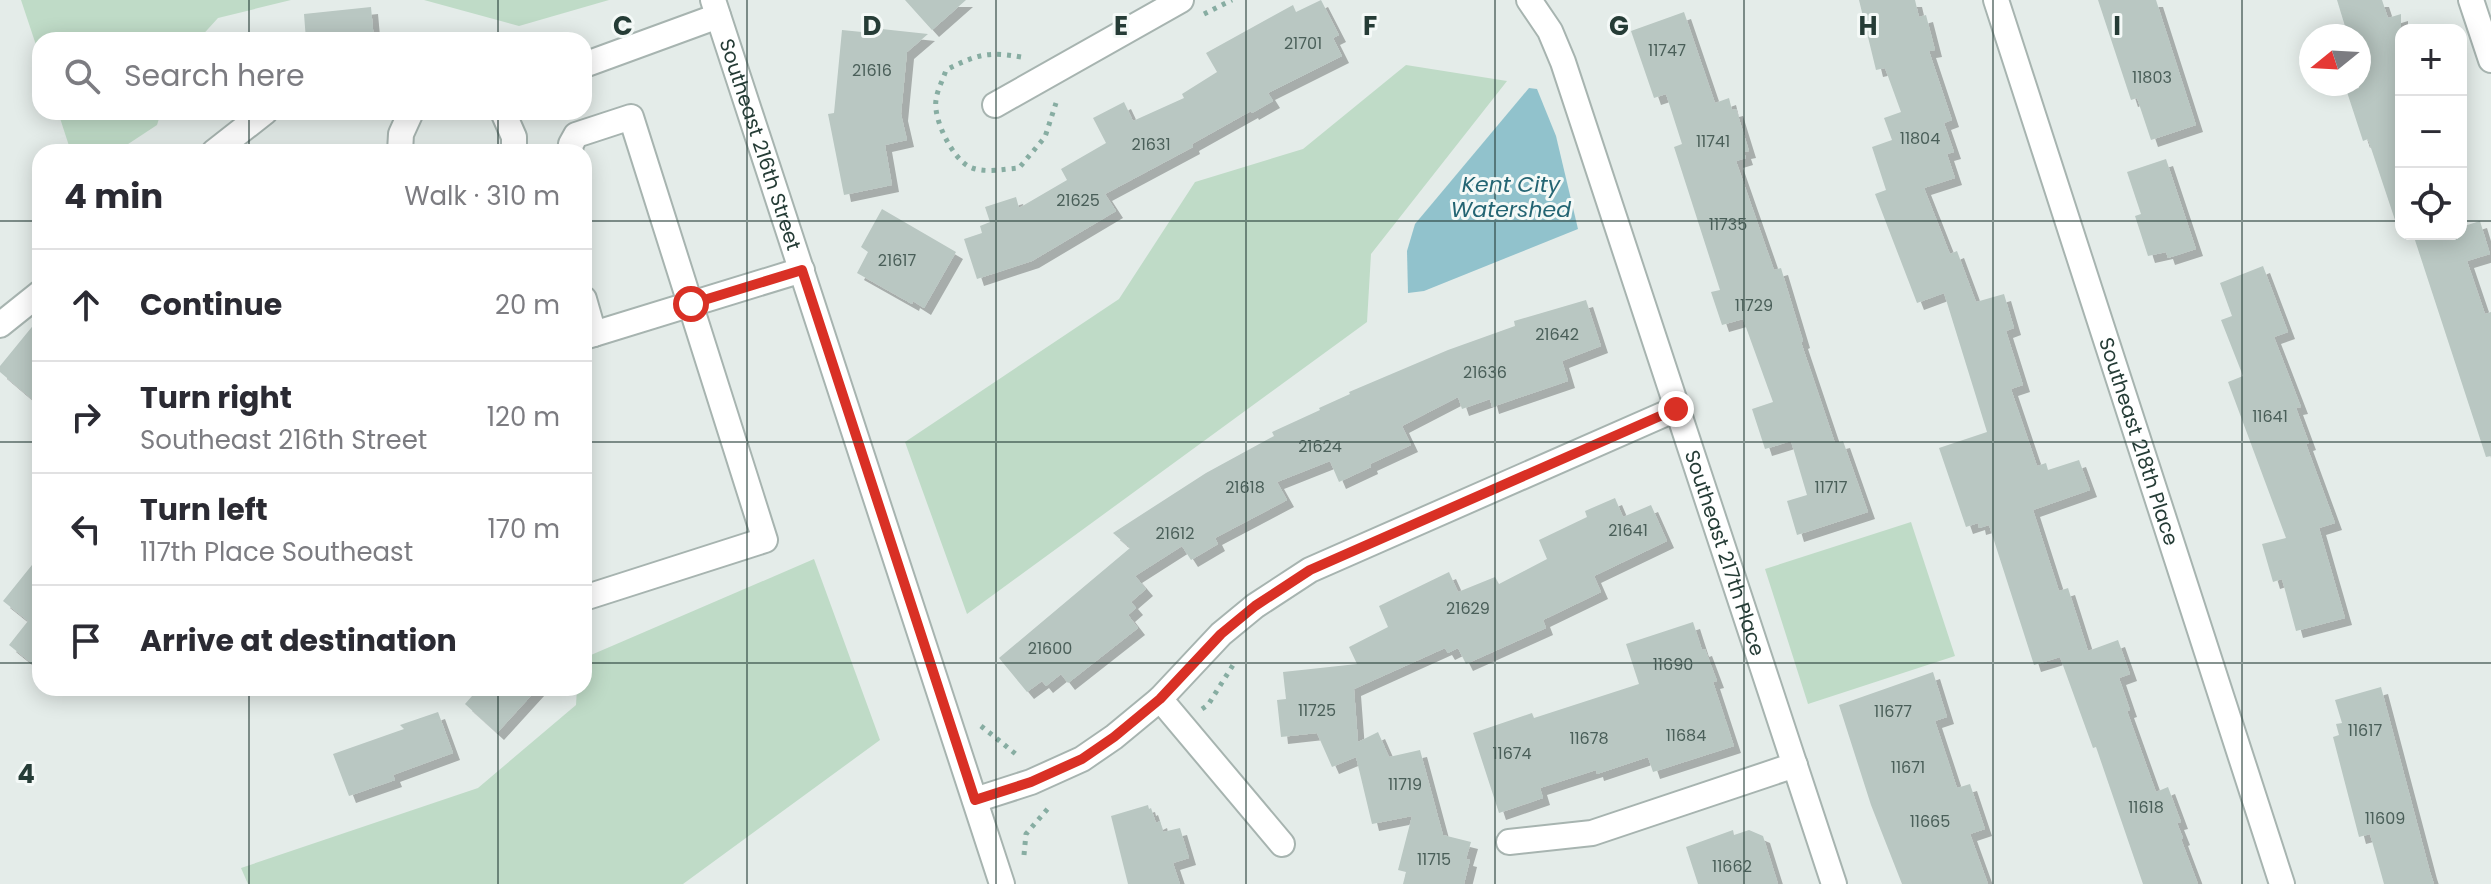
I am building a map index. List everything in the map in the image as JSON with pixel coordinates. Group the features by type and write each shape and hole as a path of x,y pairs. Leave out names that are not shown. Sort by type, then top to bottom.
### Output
{"street":[{"path":"995,105 1181,0"},
{"name":"Southeast 217th Place","path":"1529,0 1550,31 1563,62 1834,884"},
{"name":"Southeast 218th Place","path":"1996,0 2282,884"},
{"path":"2479,3 2491,60"},
{"path":"592,62 716,8"},
{"name":"Southeast 216th Street","path":"716,8 1002,884"},
{"path":"571,144 576,135 631,117 765,540 592,595"},
{"path":"224,144 255,120"},
{"path":"400,144 407,120"},
{"path":"507,120 514,144"},
{"path":"592,334 802,270"},
{"path":"0,325 32,299"},
{"path":"975,800 1031,782 1082,759 1160,699 1221,634 1255,606 1310,570 1676,409"},
{"path":"1160,699 1282,844"},
{"path":"1509,842 1592,833 1795,765"}],"path":[{"path":"1181,724 1208,705 1239,656"},
{"path":"980,725 1017,755 1029,750"},
{"path":"1024,865 1026,834 1054,802"}],"green space":[{"path":"21,0 291,0 218,18 205,32 32,33"},
{"path":"424,0 609,0 519,26"},
{"path":"1406,65 1507,81 1371,254 1367,322 967,614 905,442 1119,299 1195,182 1303,149"},
{"path":"61,120 159,120 157,125 128,144 68,144"},
{"path":"1911,522 1955,656 1808,704 1765,569"},
{"path":"814,559 880,740 683,884 248,884 241,868 478,788 576,705 577,696 592,696 592,655"}],"water":[{"name":"Kent City Watershed","path":"1529,88 1537,89 1556,136 1578,229 1424,291 1408,293 1407,251 1415,224"}],"building":[{"path":"905,0 966,0 932,30"},
{"path":"1321,0 1339,35 1333,38 1342,56 1268,93 1273,101 1105,194 1116,211 1032,261 977,279 964,239 982,233 980,226 990,222 985,207 1016,197 1019,208 1067,180 1061,169 1106,143 1093,118 1124,102 1133,121 1184,98 1182,94 1217,72 1206,53 1293,5 1296,12"},
{"path":"1859,0 1915,0 1919,17 1926,15 1935,50 1929,51 1952,120 1944,123 1954,152 1947,154 1955,178 1924,188 1950,254 1957,251 1976,302 2004,294 2014,328 2006,331 2023,385 2011,389 2037,466 2046,463 2048,470 2079,460 2090,490 2033,510 2059,591 2068,588 2088,651 2118,640 2130,674 2119,678 2130,710 2127,711 2156,792 2168,787 2181,822 2177,823 2181,839 2198,884 2143,884 2096,747 2093,748 2060,657 2034,665 1989,525 1979,528 1978,523 1966,527 1939,448 1987,432 1944,293 1917,303 1875,194 1886,190 1872,147 1892,140 1884,118 1901,112 1885,68 1876,70"},
{"path":"2098,0 2156,0 2196,125 2151,140 2137,98 2131,100"},
{"path":"2337,0 2382,0 2388,18 2401,14 2401,24 2395,24 2395,220 2368,139 2363,141 2348,96 2371,96 2371,24 2344,24"},
{"path":"371,7 373,32 305,32 304,14"},
{"path":"1684,12 1715,103 1729,98 1732,110 1736,109 1749,151 1744,152 1746,158 1736,161 1774,270 1781,268 1801,342 1835,443 1843,441 1868,512 1797,535 1787,501 1807,495 1791,441 1765,449 1752,409 1773,402 1743,319 1722,325 1711,292 1720,290 1674,147 1682,144 1666,94 1654,98 1631,31"},
{"path":"863,27 928,34 907,52 901,114 907,140 885,145 892,185 844,195 828,114 834,113 842,30 862,32"},
{"path":"2166,159 2196,249 2168,258 2166,252 2148,256 2135,216 2141,214 2127,172"},
{"path":"882,209 956,252 924,308 857,273 868,252 861,247"},
{"path":"2480,221 2490,254 2467,261 2485,314 2491,312 2491,456 2486,457 2415,240 2467,240 2467,225"},
{"path":"2263,266 2288,332 2274,337 2301,407 2296,408 2309,443 2306,444 2335,523 2319,528 2345,618 2296,631 2282,579 2273,582 2262,544 2286,538 2228,382 2243,376 2221,320 2232,316 2220,283"},
{"path":"1586,300 1601,346 1562,361 1568,381 1492,407 1490,399 1462,409 1458,397 1402,426 1411,445 1370,464 1371,467 1339,482 1330,461 1277,482 1287,500 1215,538 1218,544 1191,560 1182,546 1135,576 1146,589 1131,602 1136,608 1128,615 1138,628 1068,683 1061,674 1046,686 1042,681 1027,692 999,658 1130,548 1113,533 1206,473 1274,436 1272,432 1320,410 1349,392 1448,350 1515,326 1514,321"},
{"path":"32,327 32,399 0,372 0,366"},
{"path":"1615,498 1623,517 1651,505 1667,541 1594,576 1601,592 1543,620 1546,628 1466,664 1458,648 1448,653 1445,648 1354,689 1358,742 1378,732 1389,757 1420,750 1443,835 1471,842 1464,884 1403,884 1406,872 1398,870 1412,816 1372,824 1356,757 1332,767 1317,733 1281,737 1277,700 1286,699 1283,672 1357,664 1349,647 1388,627 1379,606 1449,572 1458,592 1495,577 1499,584 1547,559 1539,540 1587,517 1585,511"},
{"path":"32,565 32,664 9,645 28,621 3,601"},
{"path":"1693,622 1717,681 1713,682 1734,746 1653,772 1648,757 1597,774 1596,770 1540,788 1543,798 1499,813 1473,733 1532,713 1534,718 1639,684 1626,644"},
{"path":"1933,672 1947,717 1935,721 1957,788 1970,784 1985,829 1970,834 1988,884 1902,884 1871,805 1839,705"},
{"path":"2381,687 2434,884 2384,884 2370,834 2359,837 2333,737 2339,735 2336,724 2342,723 2335,700"},
{"path":"472,696 531,696 497,733 465,704"},
{"path":"438,712 453,753 393,775 395,780 349,796 333,754 404,729 400,725"},
{"path":"1148,805 1156,823 1160,821 1163,832 1180,828 1189,858 1173,863 1180,884 1128,884 1111,816"},
{"path":"1733,830 1734,835 1749,830 1763,836 1778,884 1698,884 1686,847"}],"route":[{"path":"691,304 802,270 975,800 1031,782 1082,759 1160,699 1221,634 1255,606 1310,570 1676,409"}]}
